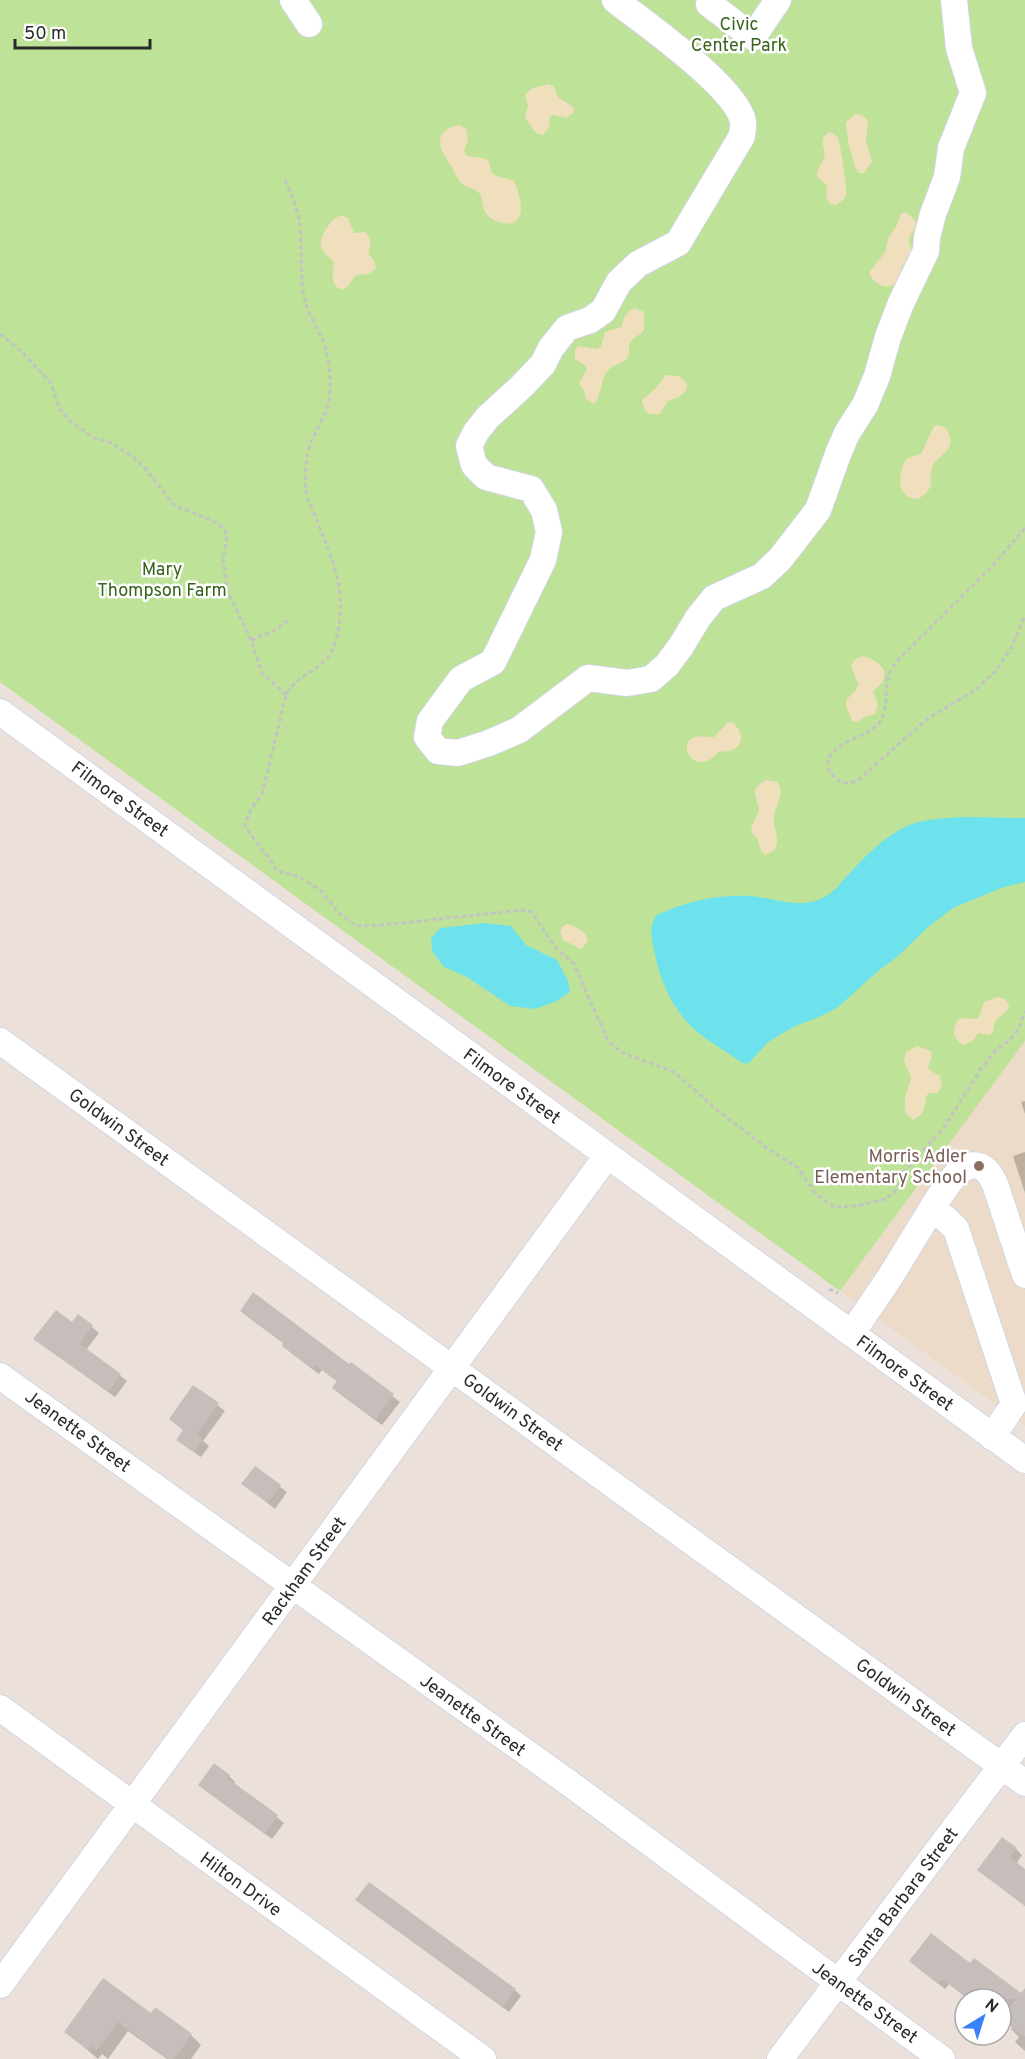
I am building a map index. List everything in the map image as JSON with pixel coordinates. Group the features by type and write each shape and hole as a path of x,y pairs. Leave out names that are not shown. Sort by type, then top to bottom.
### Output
{"street":[{"path":"293,0 309,24"},
{"path":"615,0 716,80 733,101 743,120 742,136 678,243 638,264 619,282 603,311 590,320 567,328 551,348 543,364 488,417 476,432 469,446 474,465 486,477 531,489 544,510 549,532 543,560 493,662 461,679 430,721 428,737 438,751 458,753 519,730 588,678 627,683 651,679 667,665 714,598 762,576 780,560 818,510 838,454 865,405 901,303 926,251 933,214 947,177 951,148 973,93 959,48 954,0"},
{"path":"708,1 753,37 778,0"},
{"name":"Filmore Street","path":"0,712 1025,1460"},
{"name":"Goldwin Street","path":"0,1041 1025,1783"},
{"name":"Rackham Street","path":"0,1985 607,1156"},
{"path":"852,1333 955,1174 968,1167 979,1166 987,1171 995,1184 1025,1275"},
{"path":"931,1210 946,1219 956,1229 1020,1395 992,1437"},
{"name":"Jeanette Street","path":"0,1376 569,1784 942,2059"},
{"name":"Hilton Drive","path":"0,1708 483,2059"},
{"name":"Santa Barbara Street","path":"780,2059 1025,1735"}],"path":[{"path":"285,180 298,217 301,237 300,269 304,297 310,317 322,338 328,364 330,392 324,417 311,443 305,473 307,494 339,578 341,598 335,642 326,661 292,684 286,695 262,794 251,809 245,825 253,840 268,855 277,871 300,877 321,891 339,913 356,927 521,910 532,912 554,946 574,964 609,1041 621,1052 674,1072 717,1110 771,1151 798,1168 816,1194 834,1207 856,1206 886,1199 895,1192 906,1169 943,1129 980,1070 995,1051 1011,1039 1019,1028 1025,1011"},
{"path":"0,334 40,369 51,383 59,408 70,421 94,438 112,442 134,457 174,505 211,519 224,528 227,536 223,559 227,590 251,640 262,673 286,695"},
{"path":"1025,528 996,562 898,660 890,671 885,708 880,721 831,754 827,767 835,779 846,784 857,781 927,719 975,690 996,671 1011,648 1025,616"},
{"path":"251,640 274,631 290,619"}],"shaded area":[{"name":"Morris Adler Elementary School","path":"1025,1041 1025,1426 840,1291"}],"green space":[{"path":"0,0 1025,0 1025,1041 840,1291 0,682"}],"sand":[{"path":"549,84 554,87 558,97 573,107 574,112 567,118 550,116 549,127 543,135 540,135 525,117 528,105 525,95 531,89"},
{"path":"855,114 862,115 868,120 866,142 872,161 864,173 859,173 857,169 847,133 846,122"},
{"path":"459,125 466,128 468,140 464,150 467,156 484,158 489,162 492,173 513,180 515,183 520,197 521,211 514,223 506,224 491,218 485,212 479,193 460,182 443,153 441,136 445,131"},
{"path":"830,132 838,138 846,185 845,197 836,205 830,204 826,197 827,185 817,177 825,154 823,141"},
{"path":"906,212 916,221 909,239 914,254 912,260 902,266 897,282 884,286 871,278 869,273 885,252 889,236 896,227 901,214"},
{"path":"341,215 348,218 354,233 365,232 368,235 369,254 376,267 370,273 356,275 342,290 333,282 334,262 321,247 326,228"},
{"path":"635,308 644,312 644,330 630,343 627,358 606,373 594,404 586,399 579,383 587,369 575,359 575,349 579,346 596,349 601,347 605,332 621,327 627,313"},
{"path":"666,375 679,376 684,380 687,385 686,391 679,397 668,401 660,414 650,414 645,411 642,400"},
{"path":"939,425 948,432 950,445 933,466 928,490 918,499 911,498 905,495 900,485 903,465 906,459 921,454 934,426"},
{"path":"863,656 879,664 884,671 884,676 873,692 878,704 875,714 857,722 852,721 846,700 859,685 851,667 854,660"},
{"path":"728,722 737,727 741,735 738,746 729,751 718,752 703,762 691,757 687,746 689,741 697,736 714,737"},
{"path":"766,780 777,782 781,790 774,815 777,844 775,850 765,855 751,829 759,810 755,790"},
{"path":"567,924 586,935 588,941 581,949 563,940 560,931"},
{"path":"997,997 1006,1000 1009,1009 995,1021 993,1033 989,1035 978,1033 973,1041 963,1045 954,1034 954,1027 958,1020 977,1019 984,1002"},
{"path":"917,1046 931,1051 932,1056 928,1067 940,1076 942,1086 938,1093 929,1093 926,1096 924,1110 913,1120 906,1114 905,1108 911,1078 904,1060 906,1052"}],"water":[{"path":"968,817 1025,818 1025,882 1001,888 953,908 927,928 837,1008 793,1027 768,1042 749,1063 745,1064 700,1034 676,1007 664,985 654,950 652,927 657,915 691,902 715,897 751,896 793,903 818,900 832,892 868,854 897,831 928,820"},
{"path":"485,923 511,926 526,945 557,960 568,981 570,992 555,1002 535,1009 510,1006 467,977 444,967 432,951 431,939 440,928"}],"building":[{"path":"253,1292 349,1364 351,1362 394,1394 375,1420 332,1388 337,1381 315,1365 312,1369 282,1346 283,1343 240,1311"},
{"path":"56,1310 72,1322 78,1314 93,1325 80,1344 121,1374 108,1392 33,1339"},
{"path":"193,1385 219,1403 197,1434 203,1439 194,1452 176,1440 183,1430 169,1419"},
{"path":"255,1466 281,1485 268,1503 241,1484"},
{"path":"214,1763 230,1775 227,1778 278,1815 265,1834 198,1785"},
{"path":"1002,1837 1017,1848 1010,1857 1025,1869 1025,1906 977,1870"},
{"path":"369,1882 516,1989 502,2007 355,1900"},
{"path":"931,1933 970,1963 974,1958 1013,1987 953,1987 942,1979 938,1984 909,1961"},
{"path":"103,1978 151,2013 155,2007 192,2034 174,2059 168,2059 118,2022 97,2050 91,2046 88,2050 64,2032"},
{"path":"1013,1987 1021,1993 1025,1988 1025,2037 1013,2028 1013,2003 1016,1999 1013,1999"}],"place":[{"name":"Morris Adler Elementary School","path":"979,1166"}],"park label":[{"name":"Civic Center Park","path":"739,34"},
{"name":"Mary Thompson Farm","path":"162,579"}]}
